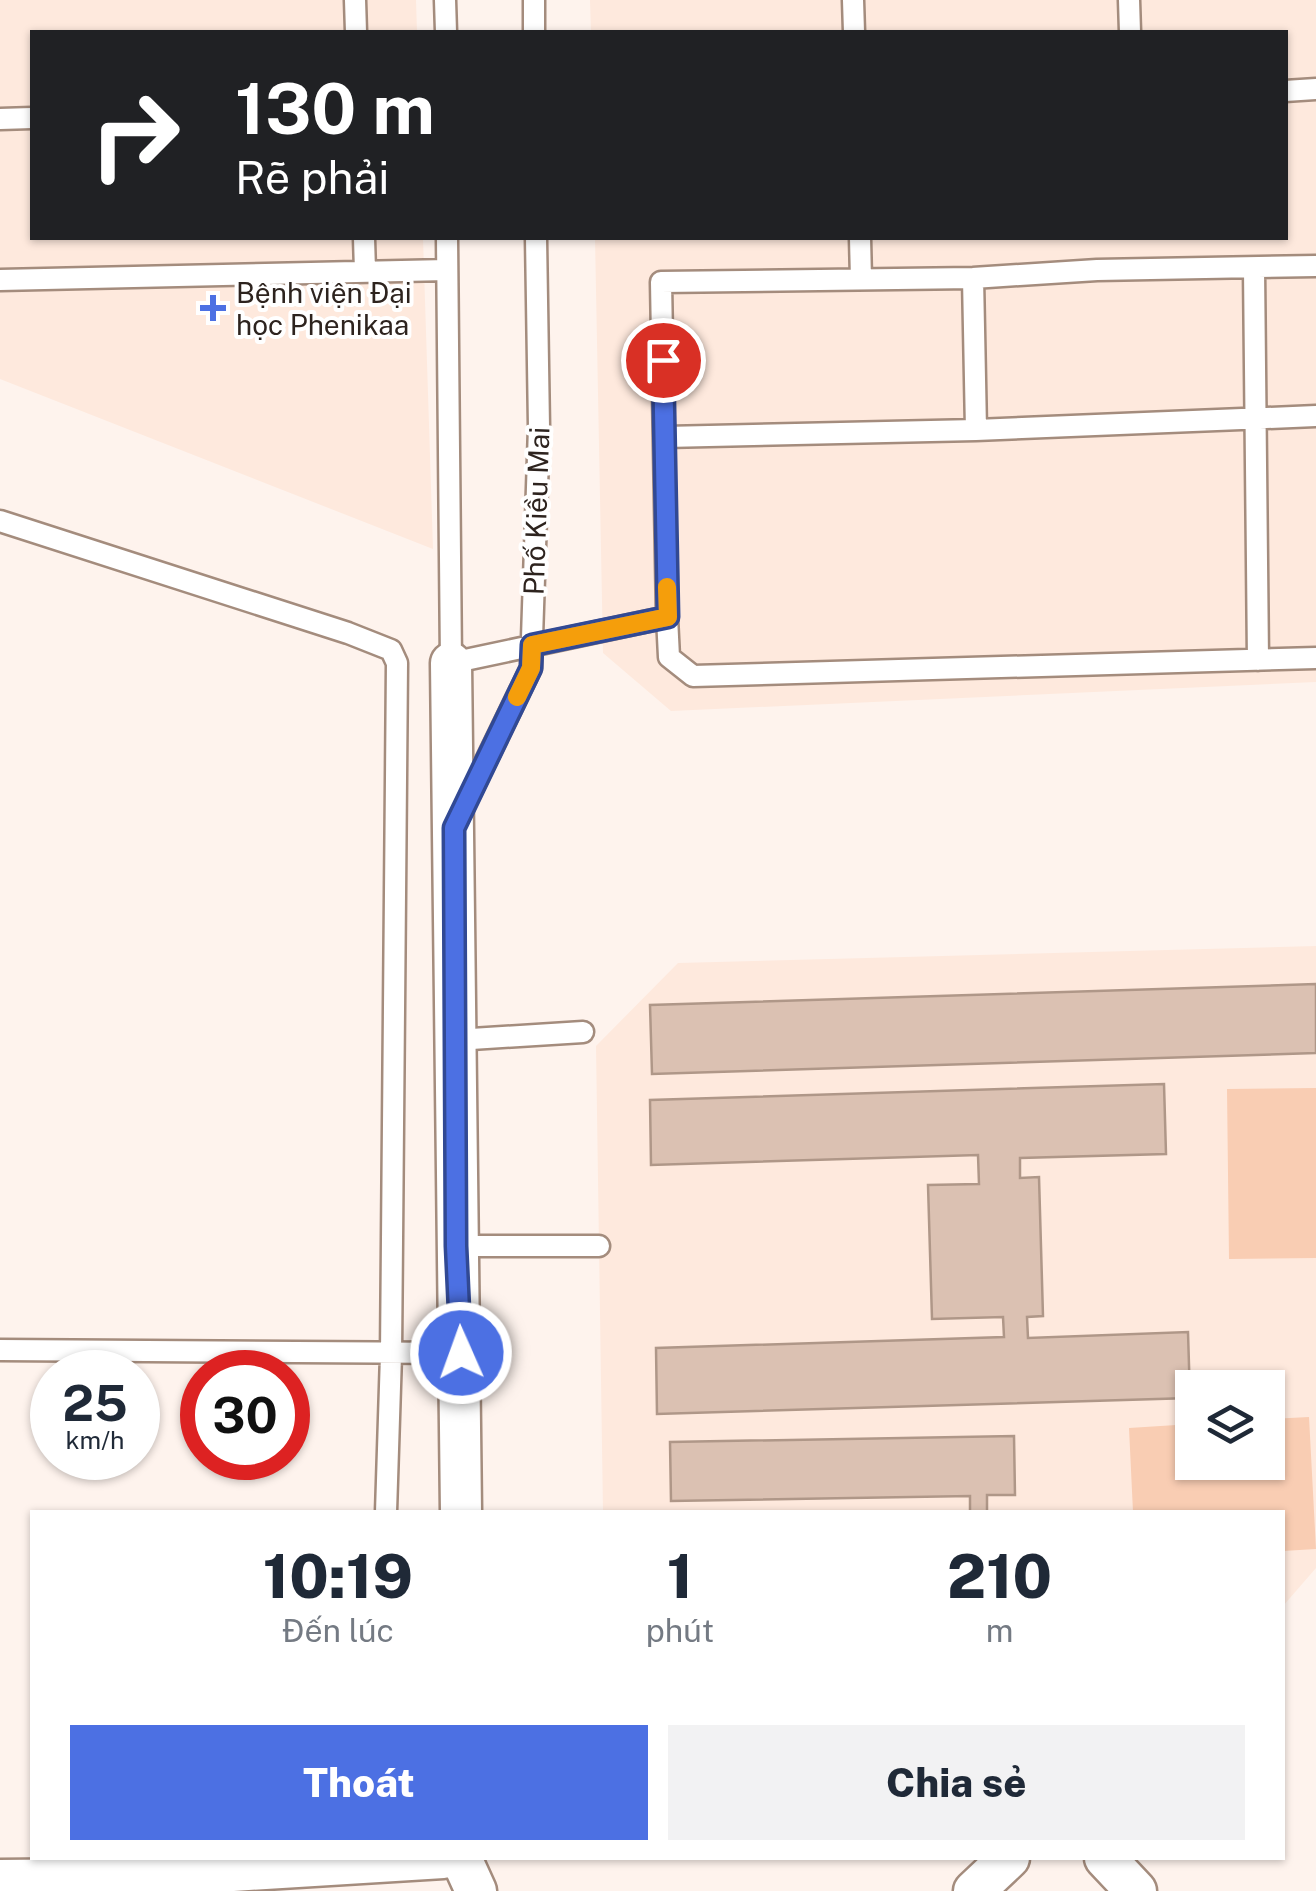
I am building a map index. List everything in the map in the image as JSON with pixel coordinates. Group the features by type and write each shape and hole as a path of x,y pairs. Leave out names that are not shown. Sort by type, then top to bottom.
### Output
{"street":[{"name":"Phố Kiều Mai","path":"451,663 461,1510"},
{"path":"0,1880 104,1885 417,1860"},
{"path":"462,1860 476,1891"},
{"path":"974,1891 1007,1860"},
{"path":"1108,1860 1136,1891"}],"lane":[{"path":"354,0 356,30"},
{"path":"446,0 446,30"},
{"path":"534,0 534,30"},
{"path":"853,0 854,30"},
{"path":"1129,0 1130,30"},
{"path":"1288,91 1316,90"},
{"path":"0,119 30,118"},
{"path":"364,240 366,272"},
{"name":"Phố Kiều Mai","path":"447,240 451,663"},
{"name":"Phố Kiều Mai","path":"454,828 531,668 539,427 536,240"},
{"path":"860,240 861,279"},
{"path":"1316,266 1098,270 972,278 661,282 669,657 693,676 1316,658"},
{"path":"1254,268 1258,660"},
{"path":"0,280 447,270"},
{"path":"972,278 976,430"},
{"path":"665,437 976,430 1316,416"},
{"path":"0,521 348,634 390,650 397,663 386,1510"},
{"path":"451,663 668,617"},
{"path":"456,1040 583,1032"},
{"path":"456,1246 599,1246"},
{"path":"0,1350 461,1353"}],"shaded area":[{"name":"Bệnh viện Đại học Phenikaa","path":"0,0 416,0 417,30 30,30 30,240 423,240 433,549 0,379"},
{"path":"590,0 1316,0 1316,682 671,711 603,653 595,240 1288,240 1288,30 591,30"},
{"path":"1316,946 1316,1568 1285,1604 1285,1510 603,1510 596,1046 678,963"},
{"path":"1316,1088 1316,1258 1229,1259 1227,1089"},
{"path":"1309,1417 1316,1549 1285,1551 1285,1510 1133,1510 1129,1428 1175,1425 1175,1480 1285,1480 1285,1418"}],"building":[{"path":"1316,984 1316,1053 652,1074 650,1005"},
{"path":"1164,1084 1166,1154 1020,1158 1020,1178 1039,1177 1043,1316 1027,1317 1028,1338 1188,1332 1189,1370 1175,1370 1175,1398 657,1414 656,1348 1004,1337 1003,1317 932,1319 928,1185 979,1184 978,1155 651,1165 650,1100"},
{"path":"1014,1436 1015,1495 987,1495 987,1510 970,1510 970,1496 671,1501 670,1442"}],"slow traffic":[{"path":"517,697 531,668 532,645 668,617 667,587"}],"place":[{"name":"Bệnh viện Đại học Phenikaa","path":"213,308"}],"route":[{"path":"461,1353 456,1246 454,828 531,668 532,645 668,617 663,360"}]}
